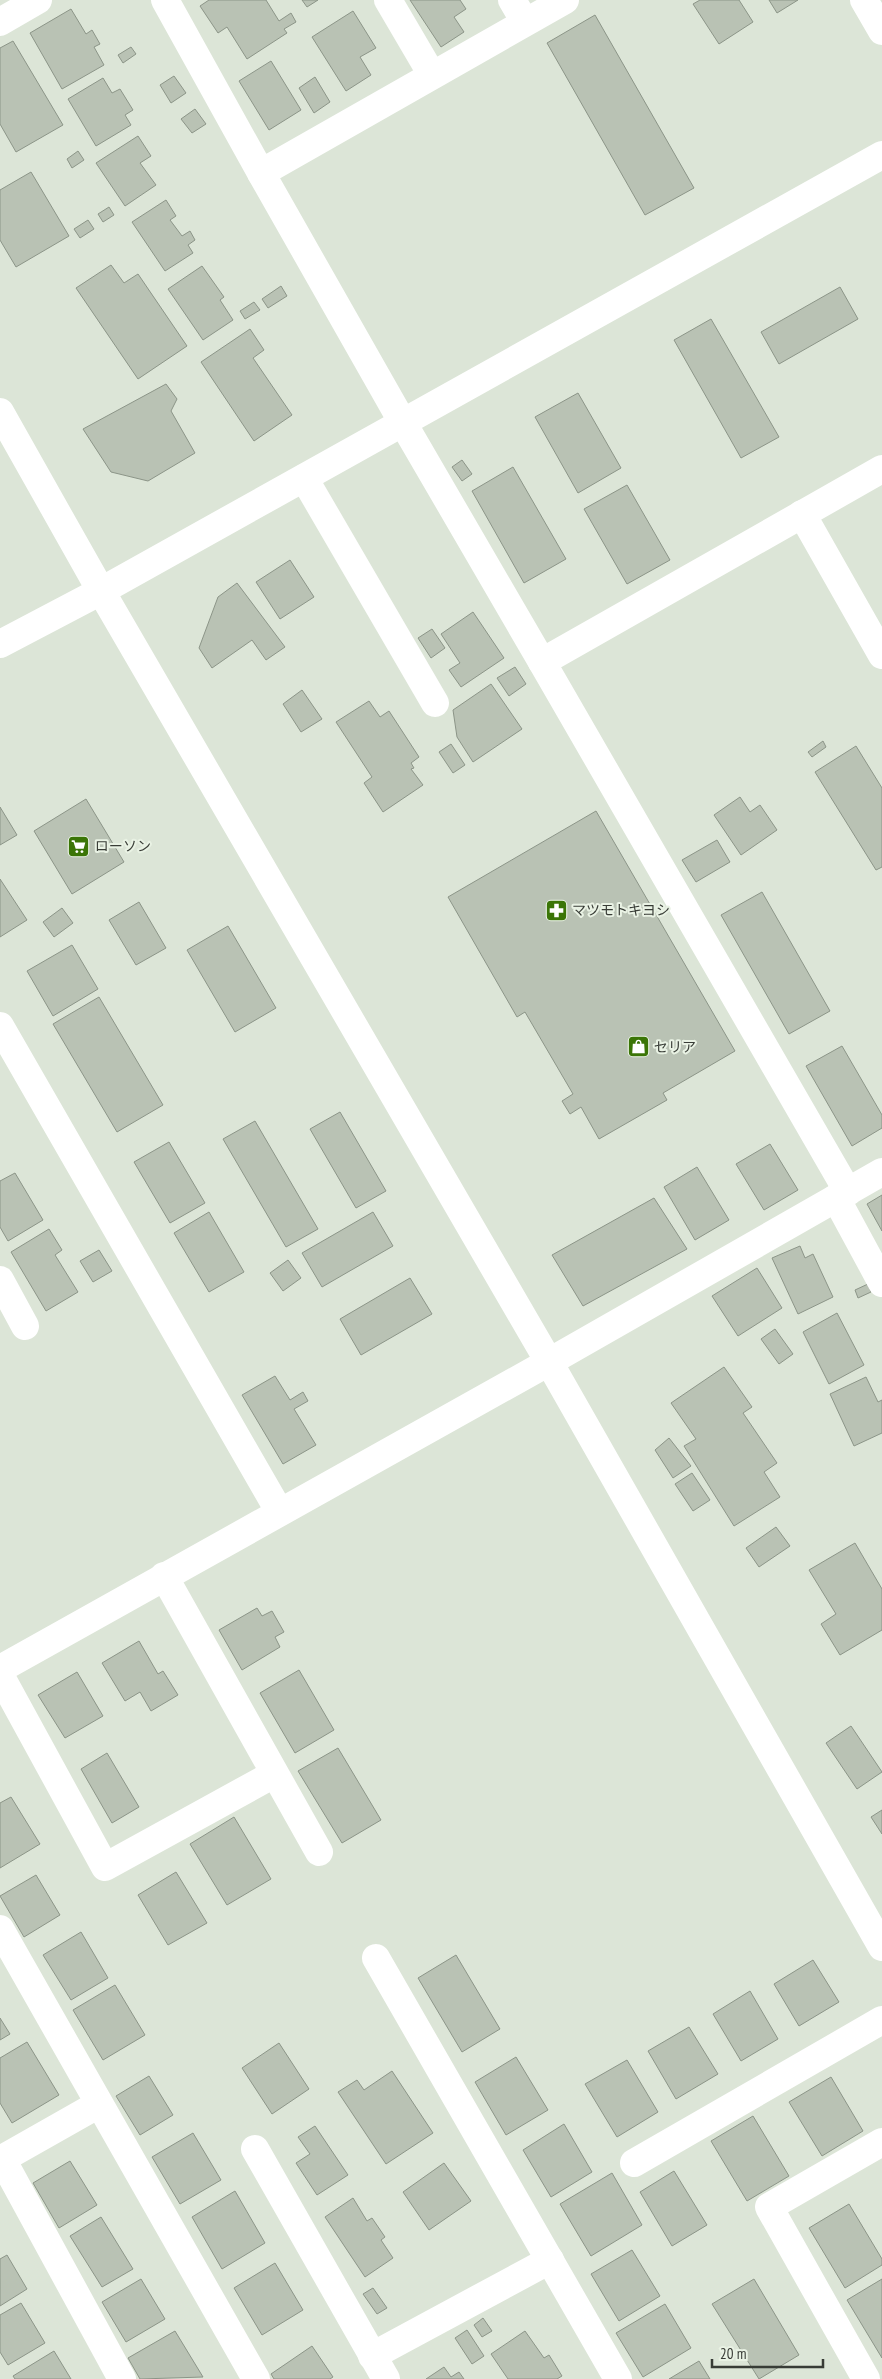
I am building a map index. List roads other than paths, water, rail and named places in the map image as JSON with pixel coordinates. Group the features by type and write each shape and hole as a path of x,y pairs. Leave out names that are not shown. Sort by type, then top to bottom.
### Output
{"street":[{"path":"0,22 38,0"},
{"path":"165,0 261,173 542,662 842,1195 882,1283"},
{"path":"388,0 432,75"},
{"path":"261,173 432,75 518,11 565,0"},
{"path":"864,0 882,31"},
{"path":"0,644 101,591 882,155"},
{"path":"0,412 101,591 549,1362 882,1947"},
{"path":"542,662 882,468"},
{"path":"304,478 435,703"},
{"path":"802,514 882,655"},
{"path":"0,1026 279,1511"},
{"path":"0,1669 279,1511 549,1362 882,1172"},
{"path":"0,1280 25,1326"},
{"path":"164,1576 319,1852"},
{"path":"0,1675 104,1867 274,1774"},
{"path":"0,1929 256,2379"},
{"path":"376,1958 618,2379"},
{"path":"634,2163 882,2020"},
{"path":"99,2104 1,2160 122,2379"},
{"path":"866,2379 769,2208 882,2142"},
{"path":"255,2149 386,2379"},
{"path":"372,2356 550,2260"}],"place":[{"name":"ローソン","path":"79,846"},
{"name":"マツモトキヨシ","path":"556,910"},
{"name":"セリア","path":"638,1047"}]}
